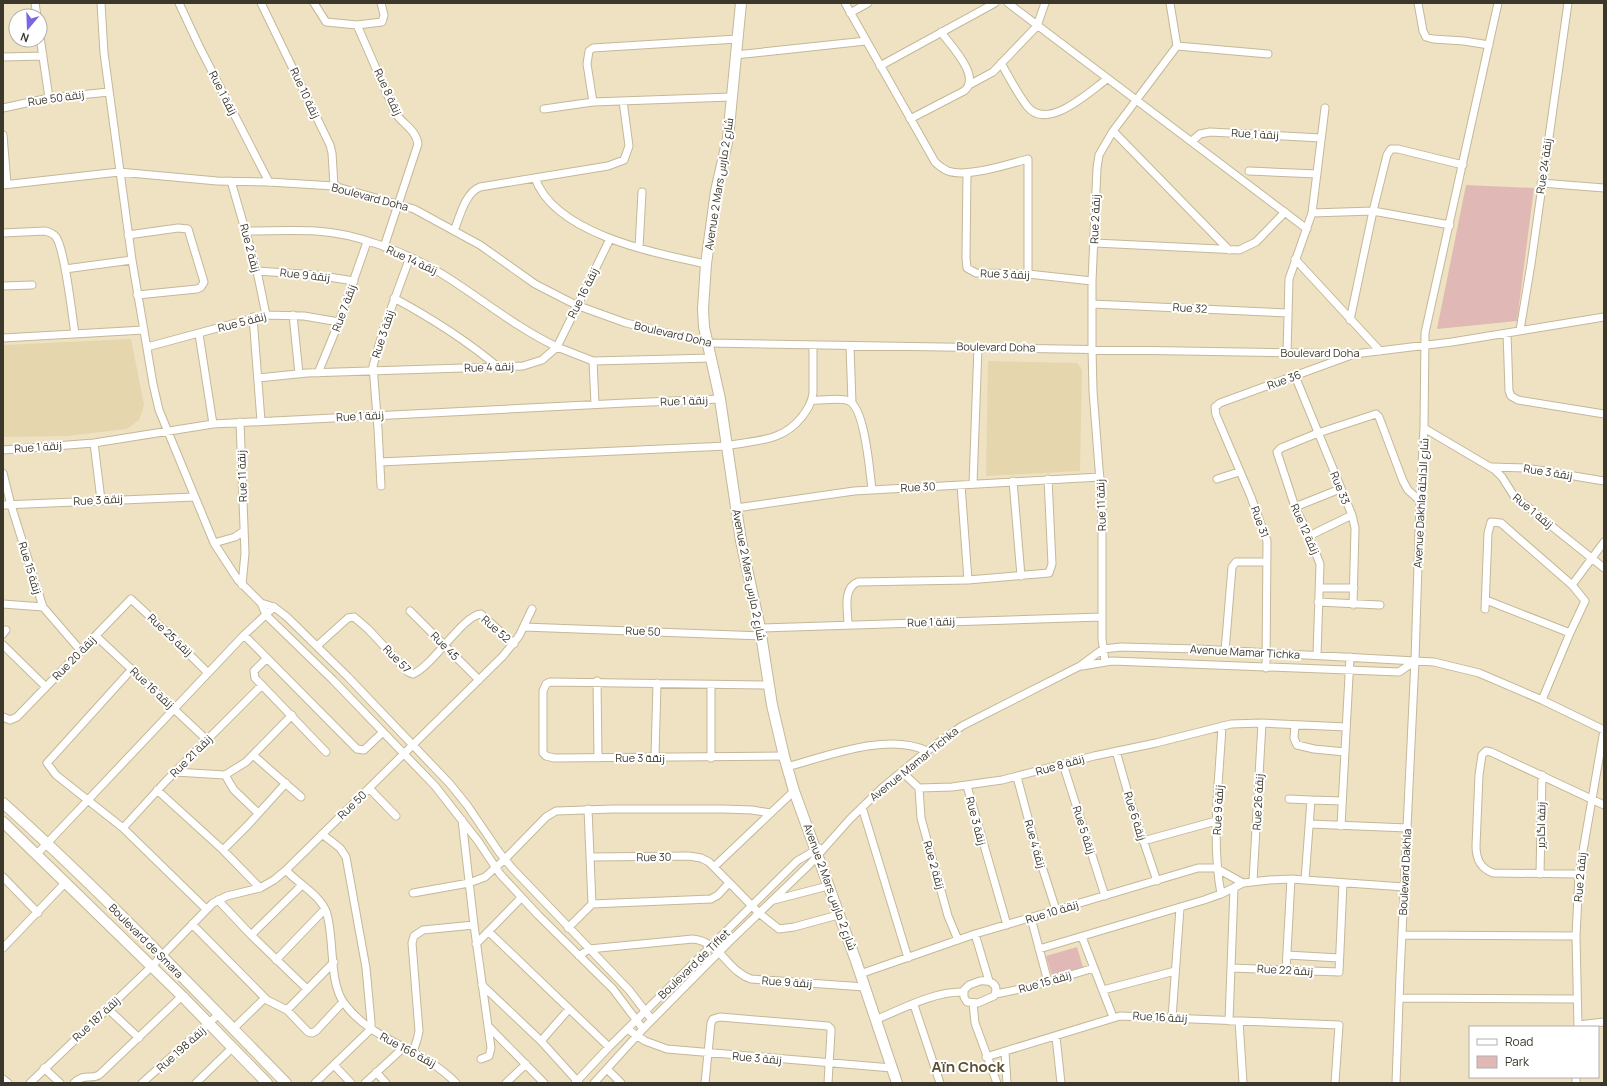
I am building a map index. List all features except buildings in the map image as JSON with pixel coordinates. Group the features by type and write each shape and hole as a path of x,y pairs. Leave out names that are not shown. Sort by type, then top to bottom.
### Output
{"street":[{"path":"101,3 104,53 119,172 153,384 167,431 214,543 226,564 242,585 261,603 266,615 333,680 440,792 462,820 495,868 521,898 617,993 643,1029"},
{"name":"Rue 1 زنقة","path":"179,3 199,46 269,182"},
{"name":"Rue 10 زنقة","path":"261,3 330,145 332,153 334,186"},
{"path":"314,3 326,22 357,24 378,23 384,20 381,3"},
{"name":"Avenue 2 Mars شارع 2 مارس","path":"741,3 727,144 714,198 706,264 703,309 708,344 729,445 741,541 761,632 769,685 784,756 794,791 820,850 828,886 865,987 897,1083"},
{"path":"844,3 935,162 947,171 967,173 1028,159 1028,274"},
{"path":"850,13 868,3"},
{"path":"880,66 995,3"},
{"path":"1008,3 1106,79 1192,141 1307,229"},
{"path":"910,119 964,91 969,85 993,72 1037,26 1045,3"},
{"path":"1170,3 1177,46 1268,54"},
{"path":"1418,3 1423,31 1430,38 1490,45"},
{"path":"1420,14 1423,3"},
{"name":"Avenue Dakhla شارع الداخلة","path":"1415,660 1424,428 1425,333 1490,45 1498,3"},
{"name":"Rue 24 زنقة","path":"1520,330 1531,264 1541,183 1568,3"},
{"name":"Rue 8 زنقة","path":"357,24 396,114 404,124 415,132 418,140 418,147 384,247"},
{"path":"941,32 968,71 970,78 969,85"},
{"path":"593,102 587,64 589,51 594,48 737,39"},
{"path":"735,55 866,41"},
{"name":"Rue 2 زنقة","path":"1092,348 1092,281 1095,243 1097,168 1100,155 1113,131 1177,46"},
{"path":"42,48 49,98"},
{"path":"3,58 43,56"},
{"path":"1001,63 1028,107 1039,114 1052,115 1069,107 1106,79"},
{"name":"Rue 50 زنقة","path":"3,108 49,98 109,92"},
{"path":"544,109 593,102 731,97"},
{"path":"454,231 469,195 474,190 485,186 608,166 624,160 629,146 623,101"},
{"path":"1287,353 1289,279 1295,258 1312,213 1325,108"},
{"path":"1113,131 1229,250"},
{"name":"Rue 1 زنقة","path":"1192,141 1200,134 1210,132 1321,138"},
{"path":"3,135 5,185"},
{"path":"1350,320 1373,211 1387,154 1391,149 1398,149 1463,165"},
{"path":"1249,171 1317,174"},
{"name":"Boulevard Doha","path":"5,185 119,172 231,182 269,182 334,186 414,209 480,245 535,284 576,306 626,323 708,344 1092,348 1354,354 1425,346 1604,316"},
{"name":"Rue 3 زنقة","path":"967,173 967,268 976,273 1028,274 1092,281"},
{"path":"535,178 543,196 556,208 610,239 639,248 706,264"},
{"name":"Rue 2 زنقة","path":"231,182 257,271 266,314"},
{"path":"1541,183 1604,188"},
{"path":"639,248 642,192"},
{"path":"1312,213 1373,211 1450,225"},
{"path":"1095,243 1239,250 1256,242 1285,212"},
{"path":"128,235 178,228 188,229 204,282 201,287 196,289 138,295"},
{"path":"3,233 36,230 52,233 57,238 65,269 75,334"},
{"name":"Rue 14 زنقة","path":"246,231 317,231 384,247 410,257 444,274 504,317 557,347"},
{"name":"Rue 16 زنقة","path":"557,347 610,239"},
{"name":"Rue 7 زنقة","path":"318,373 354,282 367,242"},
{"name":"Rue 3 زنقة","path":"381,486 373,372 374,358 394,298 410,257"},
{"path":"1295,258 1380,352"},
{"path":"65,269 132,260"},
{"name":"Rue 9 زنقة","path":"257,271 316,275 354,282"},
{"path":"3,286 32,284"},
{"path":"394,298 458,336 498,367"},
{"name":"Rue 32","path":"1092,304 1288,313"},
{"name":"Rue 5 زنقة","path":"146,347 199,334 266,314 293,315 339,322"},
{"path":"293,315 299,374"},
{"path":"253,317 261,421"},
{"path":"3,338 144,330"},
{"path":"1507,333 1509,391 1511,396 1518,400 1604,414"},
{"path":"199,334 213,424"},
{"path":"380,462 729,445 775,437 784,434 797,422 812,400 813,346"},
{"path":"850,346 852,403 858,414 863,432 872,490"},
{"path":"557,347 593,361 712,358"},
{"name":"Rue 4 زنقة","path":"258,378 318,373 498,367 533,364 548,356 557,347"},
{"path":"973,484 978,347"},
{"name":"Rue 11 زنقة","path":"1092,348 1100,477 1102,617 1105,661"},
{"name":"Rue 36","path":"1216,407 1220,402 1354,354"},
{"path":"593,361 595,404"},
{"name":"Rue 33","path":"1295,376 1340,489 1352,515 1355,528 1353,605"},
{"name":"Rue 1 زنقة","path":"3,450 94,443 213,424 240,422 720,399"},
{"path":"812,400 845,400 852,403"},
{"name":"Rue 31","path":"1216,407 1216,415 1239,472 1251,497 1267,542 1266,668"},
{"path":"1318,433 1376,414 1379,417 1403,481 1408,490 1420,501"},
{"name":"Rue 11 زنقة","path":"240,422 245,562 242,585"},
{"name":"Rue 1 زنقة","path":"1424,428 1491,468 1502,477 1514,496 1604,568"},
{"name":"Rue 12 زنقة","path":"1317,655 1320,564 1295,507 1277,452 1281,448 1318,433"},
{"path":"94,443 101,500"},
{"name":"Rue 3 زنقة","path":"1491,468 1526,468 1604,481"},
{"path":"1217,479 1239,472"},
{"name":"Rue 15 زنقة","path":"3,473 7,505 43,607 80,651"},
{"name":"Rue 30","path":"736,508 817,495 872,490 1100,477"},
{"path":"848,624 848,591 855,583 968,580 1046,575 1051,572 1052,564 1048,479"},
{"path":"1013,481 1021,576"},
{"path":"961,484 968,580"},
{"path":"1295,507 1340,489"},
{"name":"Rue 3 زنقة","path":"7,505 194,497"},
{"path":"1309,536 1352,515"},
{"path":"1486,609 1488,533 1491,522 1501,523 1572,585 1585,601 1542,700"},
{"path":"214,543 235,536 244,531"},
{"path":"1572,585 1604,542"},
{"path":"1225,651 1232,566 1236,562 1266,562"},
{"path":"1319,588 1354,588"},
{"name":"Rue 20 زنقة","path":"3,717 10,720 17,718 131,599"},
{"name":"Rue 25 زنقة","path":"131,599 179,643 208,673"},
{"path":"1486,600 1570,633"},
{"path":"1318,602 1353,605 1380,605"},
{"path":"261,603 274,607 317,646 413,745 467,805 505,860 568,928 629,990 652,1020"},
{"path":"3,604 43,607"},
{"path":"36,855 244,635 274,607"},
{"name":"Rue 50","path":"162,956 206,909 218,900 260,888 274,880 286,870 514,644 532,609"},
{"name":"Rue 45","path":"410,611 479,680"},
{"name":"Rue 57","path":"317,646 351,617 358,619 411,674 417,672 469,620 477,614"},
{"name":"Rue 52","path":"477,614 485,616 514,644"},
{"name":"Rue 1 زنقة","path":"761,632 848,624 1102,617"},
{"name":"Rue 50","path":"524,627 761,632"},
{"path":"244,635 357,749 364,750 383,732"},
{"name":"Rue 16 زنقة","path":"96,636 207,740"},
{"path":"3,645 46,687"},
{"name":"Avenue Mamar Tichka","path":"820,850 862,807 927,751 952,732 977,717 1080,666 1103,649 1121,647 1415,660 1457,667 1479,673 1542,700 1604,730"},
{"path":"1341,826 1350,657"},
{"path":"267,658 253,673 255,678 326,752"},
{"name":"Avenue Mamar Tichka","path":"1080,666 1105,661 1399,672 1415,660"},
{"name":"Boulevard Dakhla","path":"1396,1083 1415,660"},
{"path":"132,669 47,764 56,774 123,828 206,909"},
{"name":"Rue 3 زنقة","path":"597,681 554,681 546,684 543,698 544,755 554,758 711,758 784,756"},
{"path":"598,758 597,681 711,685 769,685"},
{"path":"655,757 657,683"},
{"name":"Rue 21 زنقة","path":"123,828 157,790 262,685"},
{"path":"711,685 711,758"},
{"path":"175,772 225,775 239,768 292,715"},
{"name":"Rue 8 زنقة","path":"919,788 967,786 1017,777 1116,751 1156,743 1222,726 1262,723 1346,728"},
{"name":"Rue 26 زنقة","path":"1253,881 1262,723"},
{"path":"1295,725 1294,738 1297,745 1314,749 1345,752"},
{"name":"Rue 9 زنقة","path":"1221,894 1216,868 1216,821 1222,726"},
{"name":"Rue 2 زنقة","path":"1578,1026 1576,936 1579,874 1604,730"},
{"path":"787,767 845,752 884,744 907,744 927,751"},
{"name":"Rue 6 زنقة","path":"1116,751 1157,881"},
{"path":"1579,874 1540,874 1489,871 1480,864 1476,853 1476,846 1481,758 1484,752 1491,752 1604,805"},
{"path":"253,755 286,782 301,797"},
{"name":"Rue 5 زنقة","path":"1064,764 1105,896"},
{"path":"902,772 911,783 919,788"},
{"path":"225,775 234,790 258,813"},
{"name":"زنقة اگادير","path":"1540,874 1542,775"},
{"name":"Rue 4 زنقة","path":"1017,777 1036,848 1056,910"},
{"path":"223,850 286,782"},
{"name":"Rue 3 زنقة","path":"967,786 1007,925"},
{"path":"370,788 396,816"},
{"name":"Rue 2 زنقة","path":"919,788 919,804 922,822 948,916 958,940"},
{"path":"157,790 223,850 260,888"},
{"path":"714,867 794,791"},
{"path":"1289,798 1342,801"},
{"path":"1305,880 1310,800"},
{"name":"Boulevard de Smara","path":"3,803 47,843 162,956 286,1083"},
{"path":"862,807 908,958"},
{"path":"413,893 469,883 484,877 505,860 551,813 559,811 735,809 770,813"},
{"path":"588,810 592,904"},
{"path":"462,820 476,944 489,1027 491,1051 490,1056 481,1059"},
{"path":"1143,840 1216,821"},
{"name":"Boulevard de Smara","path":"3,822 182,996 267,1083"},
{"path":"1309,824 1408,828"},
{"path":"315,1083 371,1029 366,968 346,857 340,848 322,834"},
{"name":"Boulevard de Tiflet","path":"594,1083 636,1036 773,900 820,850"},
{"name":"Boulevard de Tiflet","path":"577,1082 637,1019 798,861 820,850"},
{"name":"Rue 30","path":"591,857 697,857 705,860 714,867 752,907 775,928 781,929 838,915"},
{"name":"Rue 10 زنقة","path":"860,974 975,934 1198,868 1216,868"},
{"path":"1216,868 1243,883"},
{"path":"192,924 265,998 271,1003 287,1010 306,1031 312,1033 316,1031 343,1002 336,979 325,909 314,896 301,886 286,870"},
{"path":"3,877 38,913"},
{"path":"1286,970 1291,879"},
{"path":"1039,949 1082,938 1180,908 1221,894 1243,883 1253,881 1291,879 1404,887"},
{"path":"4,945 38,913 65,882"},
{"path":"1339,958 1343,882"},
{"path":"568,928 592,904 709,899 715,897 730,883"},
{"path":"251,935 301,886"},
{"path":"773,900 828,886"},
{"path":"1229,1021 1234,888"},
{"path":"476,944 521,898"},
{"path":"218,900 251,935 307,989"},
{"path":"1172,1018 1180,908"},
{"path":"276,960 325,909"},
{"path":"1031,918 1048,982"},
{"path":"413,1052 418,1040 412,943 414,936 423,930 474,925"},
{"path":"489,932 609,1047"},
{"path":"963,992 965,999 973,1003 987,1001 992,999 996,994 996,986 989,981 975,934"},
{"path":"1402,935 1576,936"},
{"path":"1082,938 1114,1017"},
{"name":"Rue 9 زنقة","path":"589,949 693,939 702,940 712,946 742,974 751,979 865,987"},
{"path":"579,956 589,949"},
{"name":"Rue 22 زنقة","path":"1231,968 1339,972 1339,958 1287,955"},
{"name":"Rue 187 زنقة","path":"30,1083 162,956"},
{"path":"287,1010 334,962"},
{"name":"Rue 15 زنقة","path":"996,994 1048,982 1094,968"},
{"path":"1103,990 1175,971"},
{"path":"875,1020 944,994 963,992 969,985 989,981"},
{"path":"482,985 541,1041 577,1082"},
{"path":"74,1083 84,1076 94,1077 99,1075 182,996"},
{"path":"233,1029 265,998"},
{"path":"1399,998 1578,999"},
{"name":"Rue 166 زنقة","path":"343,1002 382,1038 413,1052 440,1067 456,1083"},
{"path":"973,1003 974,1020 986,1057 997,1083"},
{"path":"914,1005 940,1083"},
{"path":"107,1008 138,1038"},
{"path":"541,1041 569,1009"},
{"name":"Rue 198 زنقة","path":"142,1083 219,1014"},
{"name":"Rue 16 زنقة","path":"986,1057 1056,1037 1114,1017 1131,1016 1339,1026 1335,1083"},
{"path":"706,1083 711,1023 715,1018 738,1018 823,1025 831,1028 828,1083"},
{"path":"1239,1021 1244,1083"},
{"path":"1578,1026 1604,1022"},
{"path":"489,1027 544,1083"},
{"name":"Rue 3 زنقة","path":"627,1030 660,1048 708,1054 892,1068"},
{"path":"1056,1037 1061,1083"},
{"path":"197,1083 232,1048"},
{"path":"365,1083 403,1048"},
{"path":"1005,1052 1007,1083"},
{"path":"506,1083 526,1064"},
{"path":"334,1065 351,1083"},
{"path":"44,1068 60,1083"},
{"path":"607,1069 621,1083"},
{"path":"376,1072 386,1083"},
{"path":"3,1079 8,1083"}],"shaded area":[{"path":"131,339 144,405 139,420 126,429 67,436 4,437 3,345"},
{"path":"988,361 1077,363 1082,370 1080,471 986,476"}],"green space":[{"path":"1466,185 1534,188 1517,321 1437,329"},
{"path":"1077,947 1083,967 1052,976 1046,956"}],"district":[{"name":"Aïn Chock","path":"968,1067"}]}
